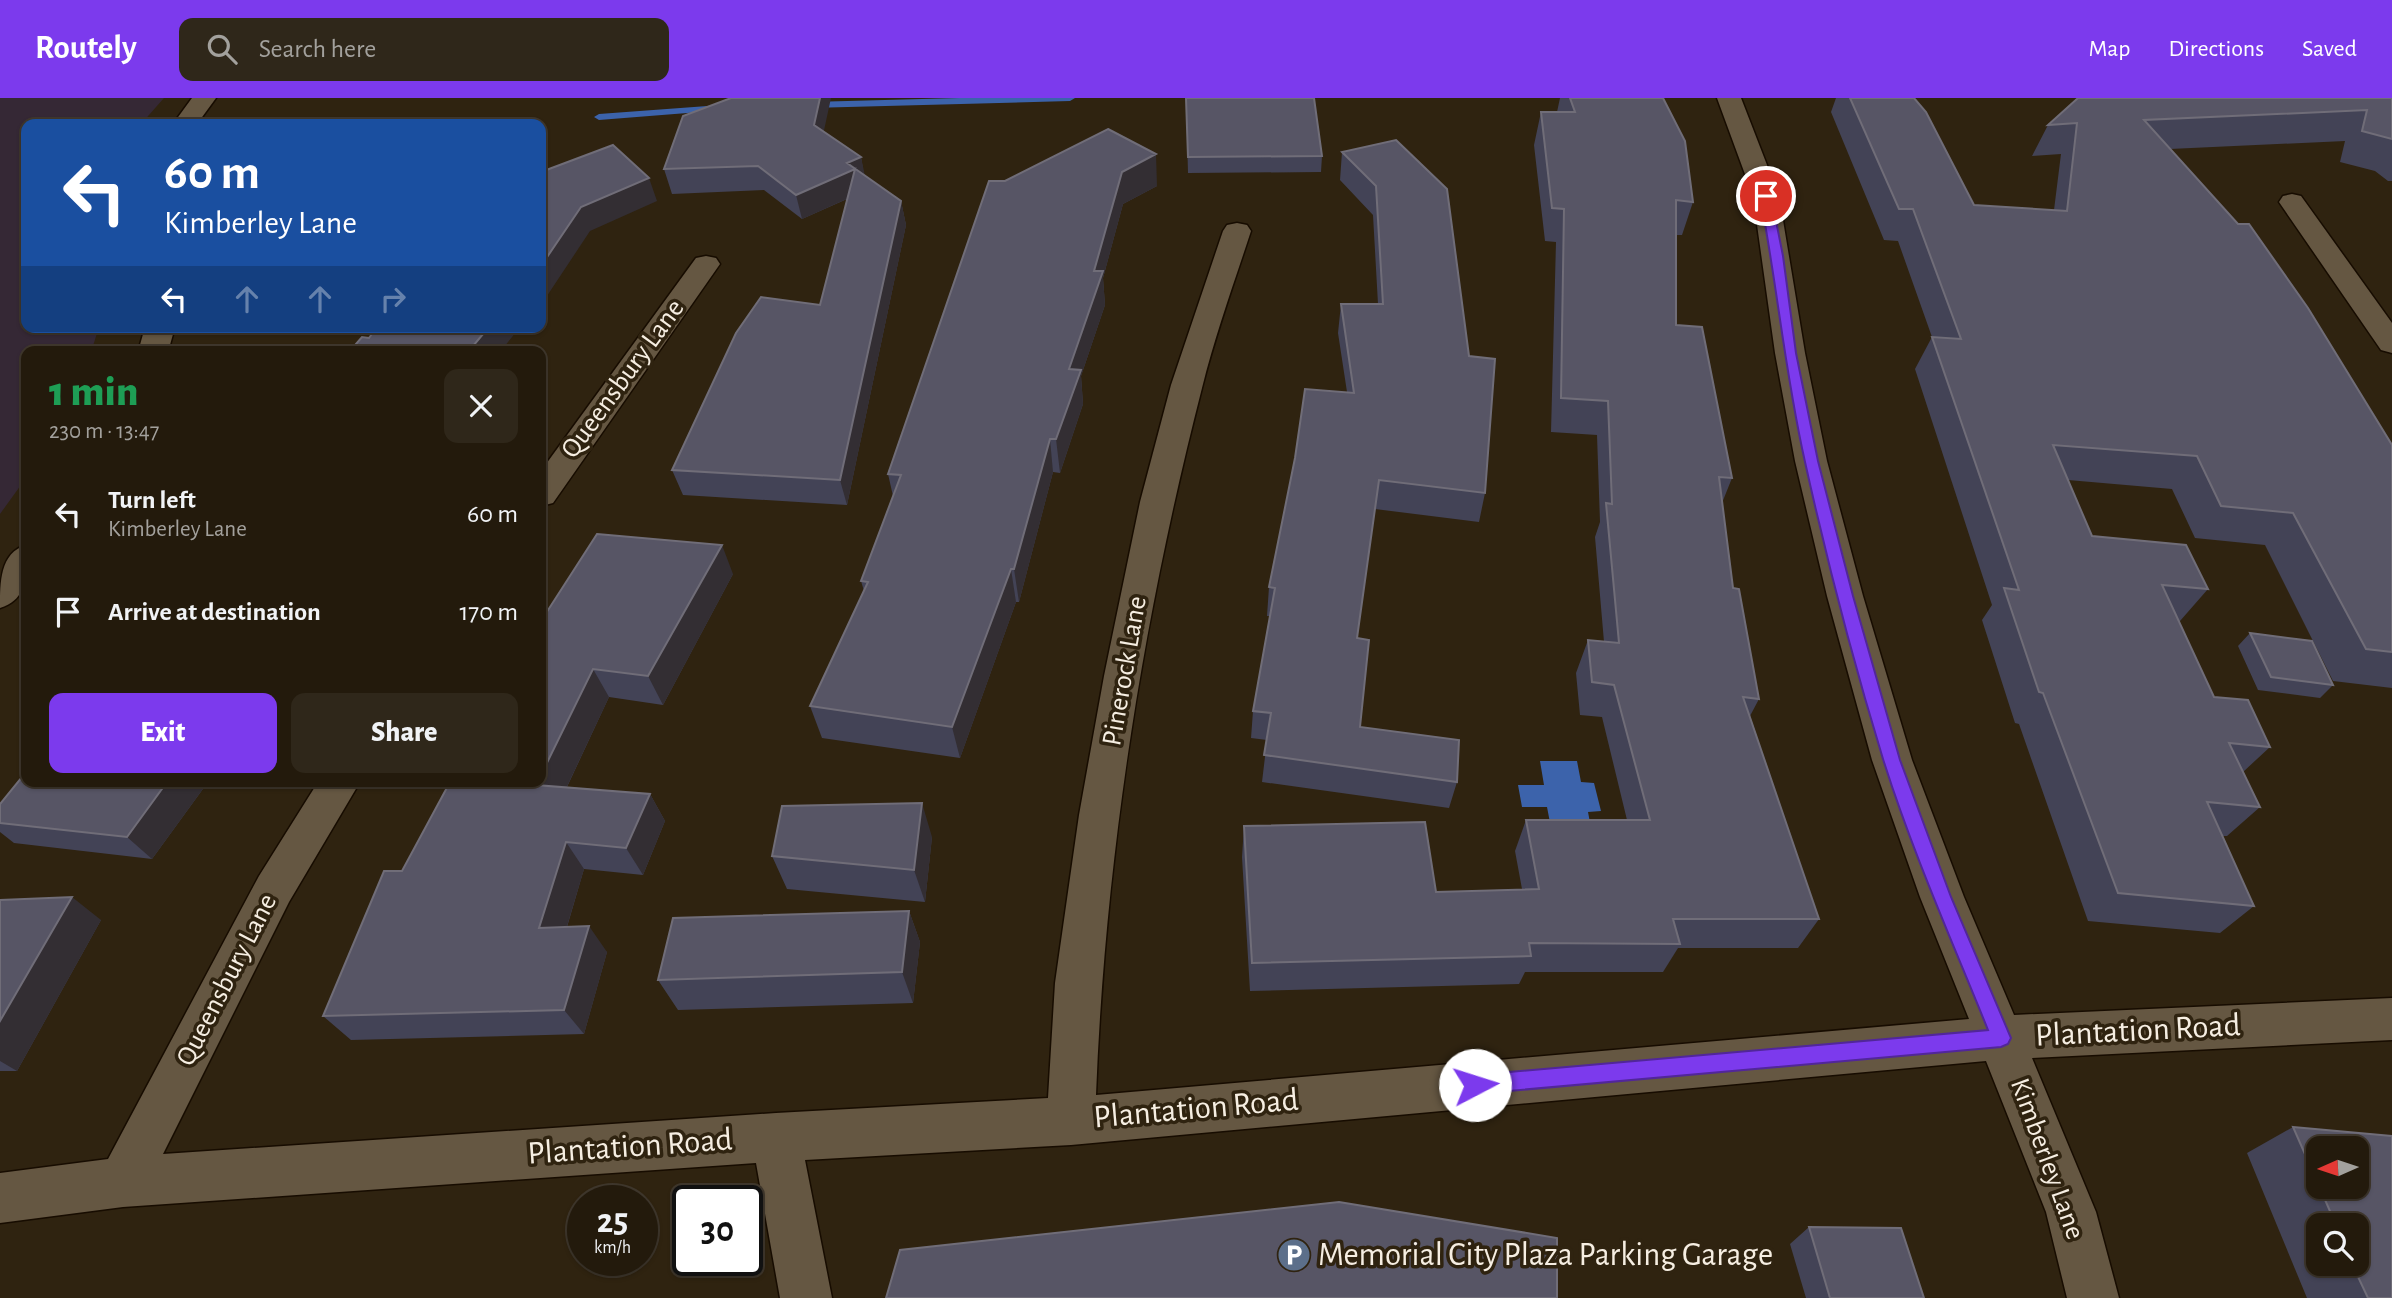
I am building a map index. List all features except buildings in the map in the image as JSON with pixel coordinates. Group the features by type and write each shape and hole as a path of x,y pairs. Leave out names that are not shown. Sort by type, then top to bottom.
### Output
{"street":[{"path":"189,119 204,98"},
{"name":"Kimberley Lane","path":"1729,98 1766,196 1790,353 1811,461 1845,596 1888,748 1942,897 2071,1212 2093,1298"},
{"path":"2292,202 2392,344"},
{"name":"Pinerock Lane","path":"1070,1121 1078,983 1122,676 1157,502 1187,385 1237,232"},
{"name":"Queensbury Lane","path":"546,488 706,264"},
{"path":"0,595 21,564"},
{"name":"Queensbury Lane","path":"123,1182 274,889 337,787"},
{"name":"Plantation Road","path":"0,1198 123,1182 776,1137 1070,1121 2001,1038 2392,1019"},
{"path":"776,1137 807,1298"}],"shaded area":[{"path":"0,98 164,98 145,119 21,119 21,333 97,333 93,346 21,346 21,485 0,514"}],"water":[{"path":"1540,761 1577,761 1581,782 1594,783 1601,811 1588,812 1592,833 1552,833 1547,807 1522,807 1518,785 1544,785"}],"waterway":[{"path":"810,105 1070,98"},
{"path":"599,117 721,108"}],"place":[{"name":"Memorial City Plaza Parking Garage","path":"1294,1255"}],"route":[{"path":"1475,1085 2001,1038 1942,897 1892,760 1845,596 1811,461 1790,353 1766,196"}]}
